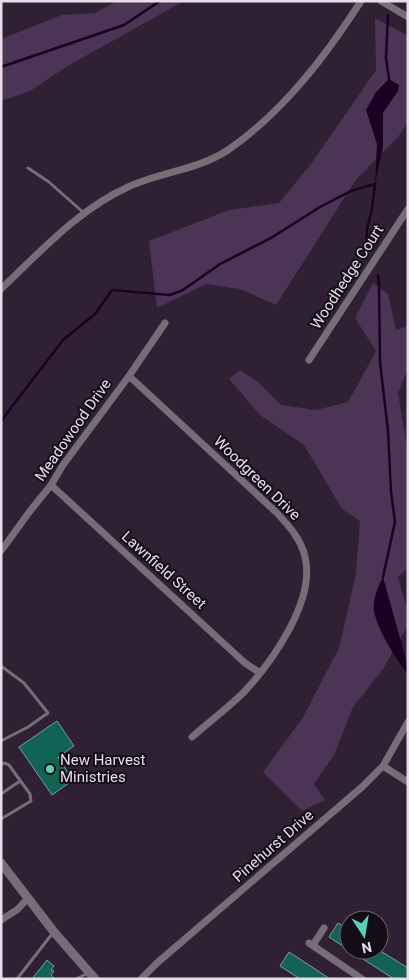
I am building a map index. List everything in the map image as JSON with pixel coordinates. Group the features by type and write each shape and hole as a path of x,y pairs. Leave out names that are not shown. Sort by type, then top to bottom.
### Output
{"street":[{"path":"1,288 59,235 114,194 129,186 212,160 249,135 278,107 320,61 361,1"},
{"path":"381,1 408,17"},
{"name":"Woodhedge Court","path":"310,360 408,209"},
{"name":"Meadowood Drive","path":"1,551 30,511 52,485 63,465 129,376 165,323"},
{"name":"Woodgreen Drive","path":"129,376 291,528 301,545 308,570 303,598 276,652 243,693 192,737"},
{"name":"Lawnfield Street","path":"52,485 245,663 260,674"},
{"name":"Pinehurst Drive","path":"141,979 157,963 362,787 383,766 408,722"},
{"path":"383,766 408,782"},
{"path":"1,863 54,932 92,976"},
{"path":"1,920 18,910 28,898"},
{"path":"324,928 311,944 362,979"}],"lane":[{"path":"28,168 48,182 85,214"},
{"path":"1,666 24,683 48,713 28,727 1,741"},
{"path":"1,765 4,763 9,765 30,794 31,800 1,819"},
{"path":"1,794 20,781"},
{"path":"17,979 54,932"},
{"path":"76,979 92,976"}],"shaded area":[{"path":"117,1 184,1 66,67 30,91 1,101 1,39 62,15 95,13"},
{"path":"375,18 408,36 408,122 398,137 355,181 276,305 240,289 206,284 157,308 149,241 229,210 279,203 311,164 376,70"},
{"path":"389,79 399,85 398,91 383,113 383,147 375,184 377,144 366,110 376,92"},
{"path":"373,283 388,294 396,330 408,326 408,369 398,393 408,453 408,568 398,577 408,613 408,625 383,669 353,707 334,755 314,784 325,800 302,811 263,772 302,719 339,648 356,574 360,521 342,509 304,445 260,415 229,379 240,370 258,382 281,405 316,410 348,402 376,351 355,318"},
{"path":"383,577 408,667 408,675 383,636 376,619 374,611 375,598"}],"building":[{"name":"New Harvest Ministries","path":"57,721 74,746 58,757 73,780 52,795 19,747"},
{"path":"338,923 339,924 339,944 329,937"},
{"path":"289,952 330,979 300,979 280,966"},
{"path":"389,956 408,968 408,979 394,979 365,960 389,960"},
{"path":"47,960 54,966 51,970 54,971 51,975 55,979 32,979"}],"waterway":[{"path":"1,67 124,25 160,1"},
{"path":"388,15 386,58 389,79"},
{"path":"366,257 367,229 375,184"},
{"path":"1,421 63,340 95,314 112,290 170,295 183,290 220,264 271,238 320,207 351,191 375,184"},
{"path":"378,275 380,362 388,431 391,492 395,522 383,577"}],"place":[{"name":"New Harvest Ministries","path":"50,769"}]}
